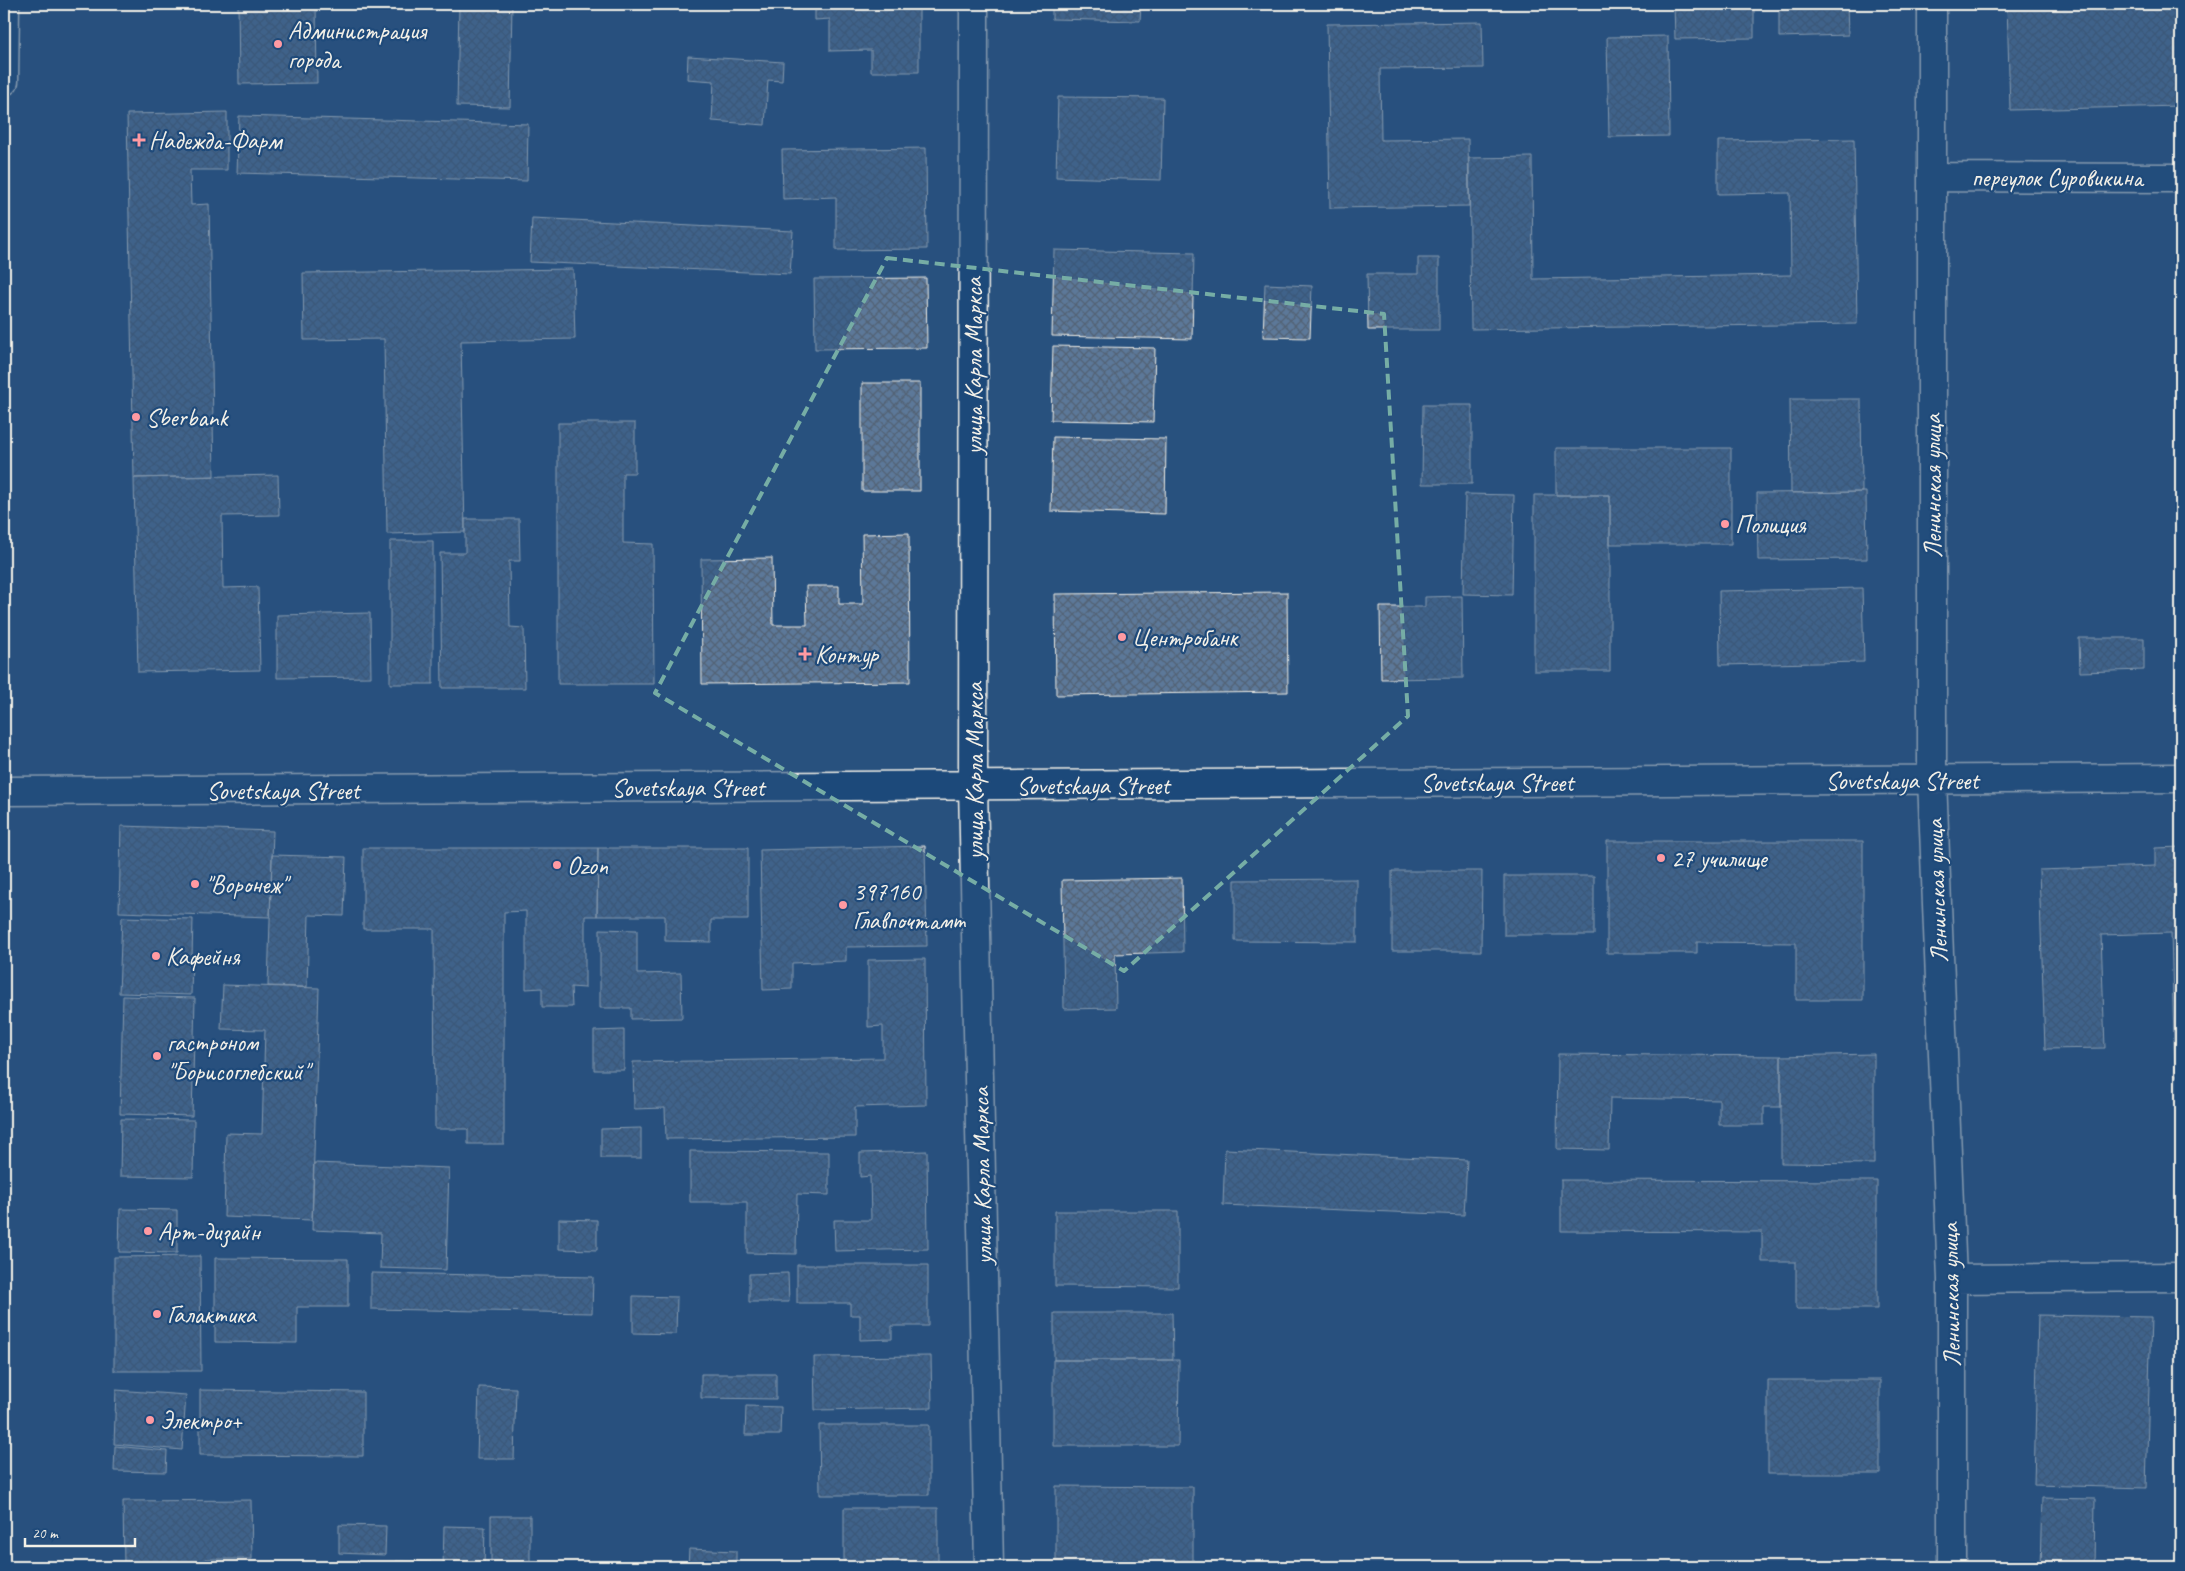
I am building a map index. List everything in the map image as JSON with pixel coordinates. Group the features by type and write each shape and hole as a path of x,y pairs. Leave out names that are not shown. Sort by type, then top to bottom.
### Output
{"street":[{"path":"4,82 5,4"},
{"name":"улица Карла Маркса","path":"974,4 973,785 989,1567"},
{"name":"Ленинская улица","path":"1932,4 1932,779 1952,1279 1952,1567"},
{"name":"переулок Суровикина","path":"1932,177 2181,178"},
{"name":"Sovetskaya Street","path":"4,791 2181,778"},
{"path":"1952,1279 2181,1277"}],"highlighted area":[{"path":"887,258 1384,314 1408,716 1124,971 655,693"}],"building":[{"name":"Администрация города","path":"238,4 316,4 317,83 239,84"},
{"path":"459,4 512,4 510,107 457,106"},
{"path":"815,4 919,4 919,72 871,72 871,50 830,51 830,19 815,20"},
{"path":"1052,4 1141,4 1140,21 1052,19"},
{"path":"1553,4 1609,4 1609,8 1553,9"},
{"path":"1674,4 1754,4 1754,38 1675,39"},
{"path":"1779,4 1847,4 1848,35 1779,37"},
{"path":"2007,4 2181,4 2181,106 2010,110"},
{"path":"1482,22 1483,68 1380,69 1381,140 1468,139 1469,206 1330,208 1327,24"},
{"path":"1668,36 1669,136 1609,137 1607,37"},
{"path":"688,56 783,62 782,81 768,80 765,125 712,121 714,81 687,79"},
{"path":"1058,97 1163,98 1161,180 1056,177"},
{"path":"227,112 227,170 190,170 191,205 209,204 214,476 134,478 127,114"},
{"path":"239,116 528,124 527,181 237,173"},
{"path":"1854,139 1857,324 1471,329 1469,158 1532,157 1533,279 1791,275 1790,193 1718,194 1718,141"},
{"path":"926,148 927,249 836,250 836,197 783,199 782,150"},
{"path":"532,218 793,231 790,274 530,262"},
{"path":"1054,250 1194,253 1192,339 1052,336"},
{"path":"1418,258 1439,258 1439,330 1368,330 1367,274 1418,274"},
{"path":"573,269 575,339 461,341 465,532 387,534 384,339 304,340 303,273"},
{"path":"926,278 927,348 815,349 814,279"},
{"path":"1265,284 1312,286 1310,338 1263,337"},
{"path":"1053,346 1155,348 1153,422 1051,420"},
{"path":"862,383 920,383 920,491 862,491"},
{"path":"1790,399 1861,399 1862,492 1791,493"},
{"path":"1423,405 1472,405 1472,484 1422,484"},
{"path":"558,423 635,423 635,473 623,473 623,543 653,544 654,684 558,684"},
{"path":"1053,437 1166,439 1165,514 1051,511"},
{"path":"1556,448 1731,448 1731,544 1610,544 1610,495 1556,495"},
{"path":"278,475 279,515 222,516 223,588 258,587 260,670 138,672 134,478"},
{"path":"1866,492 1867,559 1758,560 1757,493"},
{"path":"1465,494 1514,495 1512,595 1463,594"},
{"path":"1534,495 1610,495 1610,671 1534,671"},
{"path":"465,519 519,519 520,561 509,561 510,627 524,628 525,688 442,688 440,553 465,553"},
{"path":"909,533 910,682 702,684 701,559 772,558 773,625 807,625 806,586 839,586 839,604 863,604 862,534"},
{"path":"390,541 433,541 433,684 390,684"},
{"path":"1862,588 1864,662 1720,665 1719,591"},
{"path":"1287,592 1288,692 1056,695 1055,594"},
{"path":"1462,596 1463,678 1381,679 1380,607 1425,607 1425,597"},
{"path":"370,613 371,677 277,678 277,615"},
{"path":"2079,638 2144,638 2144,670 2080,672"},
{"name":"\"Воронеж\"","path":"121,826 273,831 270,917 119,912"},
{"path":"1607,841 1863,841 1863,1000 1796,1000 1796,943 1697,942 1697,953 1607,953"},
{"path":"925,846 927,946 846,947 846,961 792,963 792,989 763,990 760,850"},
{"path":"2181,847 2181,1076 2175,1076 2171,933 2101,935 2105,1048 2045,1049 2039,870 2155,866 2155,848"},
{"path":"363,848 598,848 597,916 585,916 585,988 571,987 572,1007 542,1007 542,988 526,989 526,911 504,912 504,1144 468,1144 468,1129 435,1129 434,929 363,929"},
{"path":"598,848 748,848 748,920 711,920 711,942 665,941 665,916 597,916"},
{"path":"272,855 346,857 344,916 309,915 307,987 268,986"},
{"path":"1392,871 1482,871 1481,951 1392,951"},
{"path":"1504,876 1594,876 1594,935 1504,935"},
{"path":"1182,878 1183,952 1115,954 1116,1008 1064,1009 1062,880"},
{"path":"1357,879 1357,942 1235,941 1235,880"},
{"name":"Кафейня","path":"122,917 193,919 191,995 119,993"},
{"path":"600,929 637,930 637,974 681,973 682,1018 631,1019 631,1008 600,1008"},
{"path":"925,959 926,1105 855,1107 855,1137 666,1139 665,1108 634,1109 633,1062 883,1058 883,1026 868,1027 868,960"},
{"path":"223,985 319,988 312,1220 224,1217 226,1133 262,1134 265,1030 221,1029"},
{"name":"гастроном \"Борисоглебский\"","path":"123,996 195,998 192,1116 120,1114"},
{"path":"624,1030 624,1070 594,1070 594,1031"},
{"path":"1558,1054 1781,1056 1781,1107 1764,1107 1764,1125 1719,1125 1719,1100 1610,1098 1609,1150 1557,1149"},
{"path":"1874,1054 1874,1164 1781,1163 1781,1056"},
{"path":"121,1119 194,1120 193,1177 120,1176"},
{"path":"641,1128 641,1158 601,1158 601,1129"},
{"path":"1225,1149 1467,1160 1464,1215 1223,1205"},
{"path":"690,1151 829,1152 829,1195 797,1194 796,1254 747,1253 747,1202 690,1202"},
{"path":"927,1151 928,1249 835,1251 834,1220 871,1220 870,1176 860,1177 860,1153"},
{"path":"314,1163 449,1168 446,1270 380,1268 381,1233 312,1230"},
{"path":"1561,1180 1877,1181 1877,1309 1796,1309 1796,1262 1762,1262 1762,1232 1561,1231"},
{"name":"Арт-дизайн","path":"120,1209 177,1210 177,1253 119,1252"},
{"path":"1055,1211 1178,1211 1178,1287 1055,1286"},
{"path":"559,1219 597,1220 597,1250 559,1249"},
{"name":"Галактика","path":"200,1256 201,1371 114,1371 114,1257"},
{"path":"215,1258 348,1259 348,1307 297,1307 297,1343 215,1342"},
{"path":"797,1265 928,1265 928,1326 892,1326 892,1339 860,1340 860,1315 850,1315 850,1303 797,1303"},
{"path":"371,1273 593,1277 592,1313 371,1309"},
{"path":"788,1273 789,1302 749,1302 749,1274"},
{"path":"633,1296 677,1297 676,1334 633,1333"},
{"path":"1054,1313 1172,1313 1173,1360 1054,1360"},
{"path":"2038,1315 2151,1317 2146,1488 2034,1485"},
{"path":"931,1356 932,1408 815,1410 814,1357"},
{"path":"1053,1360 1179,1360 1178,1446 1053,1446"},
{"path":"701,1374 776,1374 776,1399 701,1398"},
{"path":"1768,1380 1880,1380 1880,1474 1768,1474"},
{"path":"479,1387 516,1388 514,1459 477,1459"},
{"name":"Электро+","path":"116,1390 186,1395 182,1450 114,1444"},
{"path":"200,1390 363,1392 363,1456 200,1455"},
{"path":"746,1406 781,1407 780,1435 745,1435"},
{"path":"819,1425 929,1425 929,1495 820,1495"},
{"path":"115,1446 167,1451 166,1472 114,1471"},
{"path":"1056,1486 1193,1487 1193,1561 1056,1561"},
{"path":"2042,1498 2095,1499 2094,1567 2040,1567"},
{"path":"251,1500 252,1559 206,1559 206,1567 124,1567 123,1501"},
{"path":"844,1508 938,1508 938,1567 844,1567"},
{"path":"491,1516 530,1516 530,1567 491,1567"},
{"path":"339,1525 386,1526 385,1555 339,1553"},
{"path":"444,1526 485,1527 484,1567 443,1567"},
{"path":"689,1549 736,1551 736,1567 688,1567"},
{"path":"396,1561 431,1562 431,1567 396,1567"},
{"path":"343,1562 380,1563 380,1567 342,1567"}],"place":[{"name":"Администрация города","path":"278,44"},
{"name":"Надежда-Фарм","path":"139,140"},
{"name":"Sberbank","path":"136,417"},
{"name":"Полиция","path":"1725,524"},
{"name":"Центробанк","path":"1122,637"},
{"name":"Контур","path":"805,654"},
{"name":"27 училище","path":"1661,858"},
{"name":"Ozon","path":"557,865"},
{"name":"\"Воронеж\"","path":"195,884"},
{"name":"397160 Главпочтамт","path":"843,905"},
{"name":"Кафейня","path":"156,956"},
{"name":"гастроном \"Борисоглебский\"","path":"157,1056"},
{"name":"Арт-дизайн","path":"148,1231"},
{"name":"Галактика","path":"157,1314"},
{"name":"Электро+","path":"150,1420"}]}
